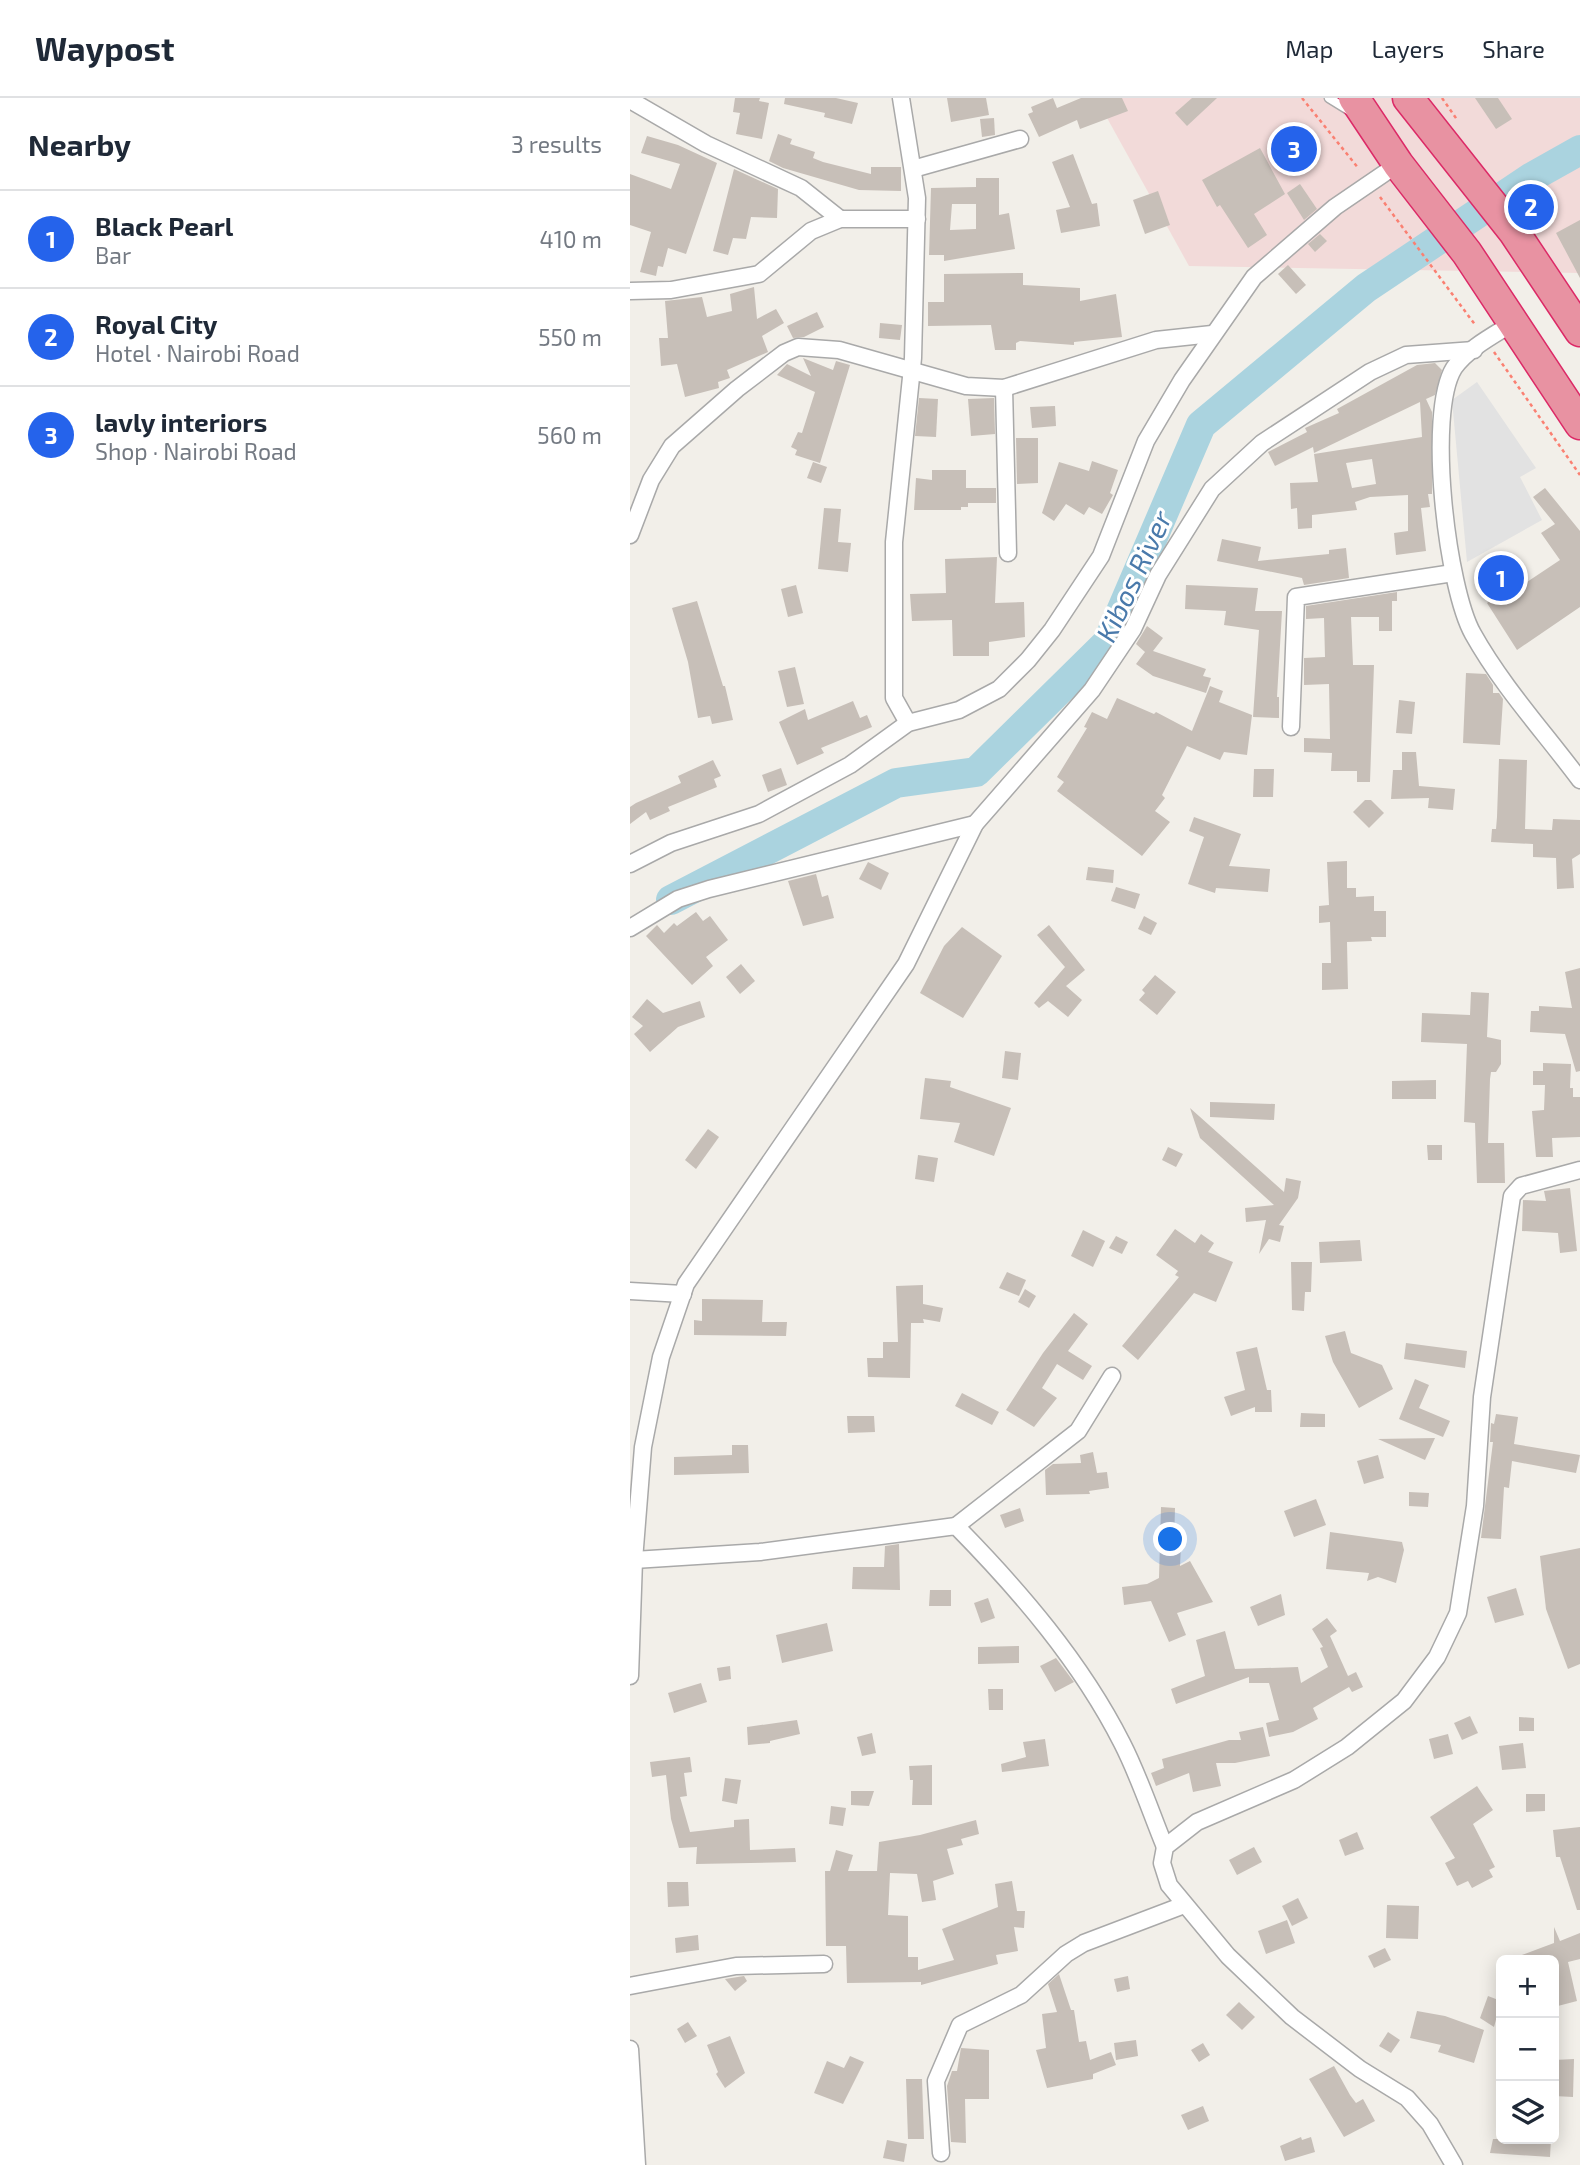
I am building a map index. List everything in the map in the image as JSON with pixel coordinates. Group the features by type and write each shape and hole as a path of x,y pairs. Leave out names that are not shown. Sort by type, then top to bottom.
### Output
{"highway":[{"path":"1408,98 1514,232 1580,331"},
{"path":"1361,109 1398,164 1467,253 1580,424"}],"street":[{"path":"901,98 913,169 917,219 917,300 894,542 894,698 908,723"},
{"path":"630,100 706,144 801,188 840,219"},
{"path":"913,169 1020,139"},
{"path":"630,864 671,843 759,814 850,765 908,723 959,710 999,689 1037,650 1101,555 1146,441 1212,334 1254,277 1275,256 1370,182 1398,164"},
{"path":"630,291 671,290 759,274 811,231 840,219 917,219"},
{"path":"1513,323 1480,345 1455,368 1446,390 1443,516 1457,593 1472,634 1580,780"},
{"path":"630,536 651,480 672,446 698,421 784,354 798,347 820,346 912,368 966,386 1004,387 1156,340 1212,334"},
{"path":"630,1676 634,1560 643,1447 662,1357 686,1284 906,964 975,824 1092,690 1133,629 1158,575 1186,526 1212,489 1262,443 1370,372 1406,355 1480,345"},
{"path":"1004,387 1007,553"},
{"path":"1291,727 1296,597 1453,573"},
{"path":"630,928 678,899 709,889 975,824"},
{"path":"1165,1847 1197,1822 1294,1780 1347,1747 1404,1701 1437,1657 1458,1614 1471,1533 1482,1397 1512,1196 1521,1186 1580,1170"},
{"path":"630,1291 683,1294"},
{"path":"634,1560 760,1552 956,1526 1078,1431 1112,1376"},
{"path":"956,1526 996,1566 1067,1656 1122,1743 1165,1847 1162,1863 1169,1885 1184,1905 1228,1956 1292,2017 1360,2070 1407,2098 1430,2124 1454,2165"},
{"path":"941,2154 936,2081 960,2025 1021,1995 1084,1943 1184,1905"},
{"path":"630,1986 736,1966 824,1964"},
{"path":"630,2049 637,2165"}],"lane":[{"path":"1329,98 1361,109"}],"path":[{"path":"1302,98 1370,182 1458,302 1480,345 1580,475"}],"shaded area":[{"path":"1096,98 1580,98 1580,273 1189,266"},
{"path":"1477,382 1536,468 1520,477 1542,520 1467,562 1452,400"}],"building":[{"path":"735,98 760,98 759,101 769,103 762,139 736,134 740,113 733,112"},
{"path":"785,98 836,98 858,103 852,124 824,117 825,113 784,104"},
{"path":"947,98 986,98 989,115 951,122"},
{"path":"1053,98 1057,108 1081,98 1122,98 1128,111 1080,129 1077,120 1039,137 1028,114 1033,112 1031,107"},
{"path":"1192,98 1217,98 1187,126 1175,113"},
{"path":"1475,98 1498,98 1512,119 1496,129"},
{"path":"994,118 995,135 982,137 980,119"},
{"path":"778,134 792,139 790,144 815,152 813,158 823,162 871,174 871,167 901,167 901,191 859,190 783,168 769,161"},
{"path":"647,136 678,145 717,163 686,254 668,248 663,267 658,266 656,276 640,272 651,232 630,225 630,174 671,189 680,164 641,153"},
{"path":"1260,148 1285,194 1254,214 1267,235 1248,248 1220,205 1217,207 1202,180"},
{"path":"1073,154 1092,204 1097,203 1100,226 1061,233 1056,210 1070,207 1052,162"},
{"path":"734,169 778,189 777,218 751,217 746,239 733,238 728,255 713,251"},
{"path":"976,178 999,178 999,215 1009,213 1015,249 944,261 944,255 929,255 931,188 976,187","holes":["952,204 976,204 976,229 950,230"]},
{"path":"1300,184 1317,209 1304,220 1287,193"},
{"path":"1158,191 1170,225 1145,234 1133,200"},
{"path":"1580,220 1580,278 1556,233"},
{"path":"1320,234 1327,241 1315,252 1308,244"},
{"path":"1288,265 1306,285 1296,294 1278,274"},
{"path":"1023,273 1023,285 1080,288 1080,301 1116,294 1122,337 1074,342 1074,345 1020,341 1016,343 1016,350 995,350 991,325 928,326 928,302 944,302 944,274"},
{"path":"754,287 757,319 776,309 784,323 762,336 768,352 727,370 730,378 718,382 719,388 685,397 677,364 661,366 659,338 668,338 665,301 702,297 707,317 732,311 730,294"},
{"path":"817,312 824,327 804,337 793,338 787,326"},
{"path":"880,323 902,325 900,340 879,338"},
{"path":"803,358 833,370 836,361 850,365 820,463 795,455 797,450 791,447 798,432 802,433 815,392 777,375 787,364 811,376"},
{"path":"1435,363 1442,370 1435,395 1426,399 1432,412 1432,494 1428,494 1430,507 1421,508 1426,551 1396,555 1394,533 1408,531 1408,495 1370,497 1355,502 1357,510 1312,515 1312,528 1298,529 1297,508 1291,509 1290,483 1318,482 1314,454 1422,437 1420,402 1314,453 1313,447 1275,466 1268,452 1307,432 1305,428 1339,413 1337,409 1417,365","holes":["1372,459 1376,484 1352,488 1346,463"]},
{"path":"919,398 938,399 936,437 915,436"},
{"path":"994,398 995,434 971,436 968,399"},
{"path":"1055,406 1056,426 1032,428 1030,407"},
{"path":"1016,438 1038,438 1038,483 1017,484"},
{"path":"1092,461 1118,470 1110,493 1113,495 1102,514 1089,507 1084,515 1066,504 1054,521 1042,513 1059,462 1089,471"},
{"path":"813,462 827,467 821,483 807,478"},
{"path":"932,470 966,470 966,488 996,488 996,503 968,503 968,507 961,507 961,510 914,510 916,478 932,480"},
{"path":"1545,488 1580,531 1580,607 1517,650 1487,603 1495,597 1479,572 1505,555 1524,584 1560,560 1541,533 1555,524 1533,497"},
{"path":"824,508 841,509 838,542 851,543 848,572 818,569"},
{"path":"1222,539 1261,547 1258,561 1329,554 1329,550 1346,548 1349,578 1304,585 1302,578 1217,561"},
{"path":"997,557 995,603 1024,602 1025,637 989,642 989,656 953,656 952,620 912,621 910,594 946,593 945,559"},
{"path":"796,585 803,613 788,617 781,589"},
{"path":"1186,585 1258,588 1255,611 1282,611 1277,697 1279,718 1253,717 1259,630 1224,625 1226,611 1185,609"},
{"path":"1397,592 1397,601 1392,601 1392,631 1379,631 1379,617 1351,617 1353,665 1374,665 1370,782 1357,782 1357,771 1331,771 1332,753 1304,752 1304,738 1330,739 1329,684 1304,685 1304,658 1325,657 1324,618 1306,619 1306,606"},
{"path":"697,601 725,686 733,720 712,724 710,716 698,718 688,662 672,608"},
{"path":"1147,626 1163,638 1153,651 1206,669 1203,676 1211,678 1206,693 1153,676 1136,664 1145,652 1136,644"},
{"path":"795,667 804,704 787,707 778,671"},
{"path":"1466,673 1486,674 1493,685 1493,693 1499,693 1503,699 1500,745 1463,743"},
{"path":"1210,686 1223,691 1219,702 1252,715 1247,755 1224,752 1220,760 1187,746 1162,795 1165,798 1155,811 1170,822 1142,856 1057,791 1064,782 1057,777 1087,728 1084,727 1092,712 1107,719 1117,698 1154,714 1156,712 1192,731"},
{"path":"1399,700 1415,702 1412,734 1396,733"},
{"path":"853,701 860,718 867,715 872,727 821,748 824,753 797,765 779,722 805,709 808,720"},
{"path":"1402,752 1416,752 1419,786 1455,789 1453,810 1428,808 1429,798 1391,799 1393,770 1402,770"},
{"path":"1499,759 1527,760 1525,829 1552,830 1553,819 1580,820 1580,854 1572,859 1574,888 1557,889 1556,858 1533,857 1533,844 1491,842 1492,829 1496,829"},
{"path":"713,760 721,776 714,779 717,787 668,807 670,811 650,820 646,812 630,824 630,807 681,783 678,776"},
{"path":"781,768 787,785 768,792 762,775"},
{"path":"1254,769 1274,769 1273,797 1253,797"},
{"path":"1365,800 1371,800 1384,813 1369,828 1353,812"},
{"path":"1194,817 1241,834 1229,866 1270,869 1268,892 1216,888 1215,893 1188,884 1204,837 1189,831"},
{"path":"1347,861 1347,888 1356,888 1356,897 1374,896 1374,911 1386,911 1386,937 1371,937 1372,941 1347,942 1348,989 1322,990 1322,963 1331,963 1330,922 1319,923 1319,906 1329,905 1327,862"},
{"path":"868,862 889,873 881,890 859,879"},
{"path":"1088,867 1114,870 1113,883 1086,880"},
{"path":"816,874 822,897 828,895 834,918 803,926 788,881"},
{"path":"1116,887 1140,894 1135,909 1111,901"},
{"path":"696,912 703,921 710,916 728,940 706,957 713,966 692,985 646,936 657,925 664,933 674,923 677,926"},
{"path":"1144,916 1157,923 1151,935 1138,929"},
{"path":"1049,925 1085,970 1066,986 1082,1000 1068,1017 1048,1001 1039,1008 1034,1003 1065,967 1037,935"},
{"path":"962,927 1002,956 963,1018 920,993 944,946"},
{"path":"741,964 755,981 740,994 726,977"},
{"path":"1580,968 1580,1071 1576,1072 1565,1034 1530,1032 1531,1011 1539,1011 1539,1006 1572,1008 1565,972"},
{"path":"1155,975 1176,992 1157,1015 1139,1000 1145,993 1142,990"},
{"path":"1471,992 1489,993 1487,1037 1501,1040 1501,1064 1496,1072 1491,1072 1490,1079 1488,1143 1504,1143 1505,1183 1477,1183 1475,1123 1464,1122 1467,1044 1421,1042 1422,1013 1470,1015"},
{"path":"647,999 663,1013 700,1001 705,1017 678,1027 650,1052 634,1034 643,1026 632,1017"},
{"path":"1005,1051 1021,1053 1018,1080 1002,1078"},
{"path":"1543,1063 1571,1064 1570,1088 1573,1088 1573,1097 1580,1097 1580,1137 1552,1138 1553,1157 1536,1157 1532,1111 1544,1110 1545,1085 1533,1085 1533,1071 1543,1071"},
{"path":"925,1078 951,1081 950,1087 1011,1108 994,1156 954,1142 960,1123 920,1119"},
{"path":"1436,1080 1436,1099 1392,1099 1392,1081"},
{"path":"1210,1102 1275,1104 1274,1120 1210,1117"},
{"path":"1190,1108 1284,1192 1286,1178 1301,1181 1298,1198 1279,1225 1284,1226 1280,1242 1269,1239 1259,1254 1266,1220 1246,1222 1245,1208 1274,1205 1200,1138"},
{"path":"708,1129 719,1137 696,1169 685,1160"},
{"path":"1427,1145 1442,1145 1442,1160 1428,1160"},
{"path":"1168,1147 1183,1154 1176,1167 1162,1160"},
{"path":"918,1155 938,1158 934,1182 915,1179"},
{"path":"1570,1188 1577,1251 1560,1253 1558,1233 1522,1231 1523,1200 1546,1201 1544,1191"},
{"path":"1175,1229 1195,1243 1201,1234 1214,1243 1208,1252 1233,1262 1216,1302 1194,1293 1138,1360 1122,1346 1179,1277 1175,1275 1178,1271 1156,1255"},
{"path":"1083,1230 1105,1241 1093,1267 1071,1256"},
{"path":"1116,1236 1128,1242 1122,1254 1109,1248"},
{"path":"1360,1240 1362,1261 1320,1263 1319,1242"},
{"path":"1291,1262 1312,1262 1311,1292 1305,1292 1304,1311 1292,1310"},
{"path":"1007,1272 1026,1280 1019,1296 999,1288"},
{"path":"923,1285 923,1304 943,1308 940,1322 923,1319 924,1323 911,1323 910,1378 868,1377 867,1358 883,1358 883,1342 898,1342 896,1286"},
{"path":"1025,1289 1036,1296 1029,1308 1018,1302"},
{"path":"702,1299 763,1300 762,1322 787,1322 786,1336 694,1335 694,1320 702,1321"},
{"path":"1074,1313 1088,1324 1068,1351 1092,1366 1083,1380 1057,1364 1042,1388 1057,1398 1034,1427 1006,1410 1043,1353"},
{"path":"1345,1331 1351,1353 1382,1365 1393,1389 1359,1408 1333,1362 1325,1336"},
{"path":"1406,1343 1467,1351 1465,1368 1404,1359"},
{"path":"1257,1347 1267,1390 1271,1390 1272,1412 1255,1412 1255,1407 1231,1416 1224,1397 1245,1390 1236,1352"},
{"path":"1415,1379 1429,1385 1419,1408 1450,1421 1443,1437 1399,1419"},
{"path":"962,1393 999,1412 992,1425 955,1406"},
{"path":"1301,1413 1325,1414 1325,1427 1300,1427"},
{"path":"1496,1414 1518,1417 1514,1444 1580,1455 1576,1473 1512,1461 1509,1488 1504,1487 1501,1539 1481,1538 1493,1442 1490,1442 1491,1423 1494,1424"},
{"path":"847,1416 874,1416 875,1432 848,1433"},
{"path":"1435,1438 1425,1460 1378,1439"},
{"path":"732,1445 748,1445 749,1473 674,1475 674,1457 732,1455"},
{"path":"1093,1452 1097,1473 1107,1472 1109,1488 1089,1491 1090,1494 1046,1495 1045,1470 1053,1464 1081,1463 1080,1455"},
{"path":"1378,1455 1384,1478 1364,1484 1357,1461"},
{"path":"1409,1492 1429,1493 1428,1507 1409,1506"},
{"path":"1316,1499 1326,1525 1294,1537 1284,1511"},
{"path":"1161,1507 1175,1508 1174,1546 1181,1546 1180,1566 1190,1561 1213,1602 1177,1613 1186,1635 1169,1642 1151,1601 1124,1605 1122,1587 1147,1584 1159,1578"},
{"path":"1020,1508 1024,1521 1005,1528 1000,1515"},
{"path":"1330,1532 1402,1542 1404,1550 1396,1583 1378,1577 1367,1581 1369,1573 1326,1569"},
{"path":"899,1544 900,1590 852,1589 853,1567 884,1567 885,1546"},
{"path":"1580,1548 1580,1664 1568,1669 1546,1609 1540,1556"},
{"path":"1516,1588 1524,1615 1495,1623 1487,1597"},
{"path":"930,1590 951,1590 951,1606 929,1606"},
{"path":"1281,1594 1285,1615 1258,1626 1250,1607"},
{"path":"988,1598 995,1618 981,1623 974,1603"},
{"path":"1327,1618 1337,1631 1330,1636 1348,1676 1356,1672 1363,1687 1352,1692 1349,1687 1313,1708 1318,1719 1293,1732 1269,1737 1266,1723 1279,1720 1269,1683 1249,1683 1249,1677 1176,1704 1171,1689 1205,1676 1196,1640 1225,1631 1235,1669 1298,1667 1301,1683 1328,1667 1320,1648 1323,1647 1312,1629"},
{"path":"827,1623 833,1651 782,1663 776,1635"},
{"path":"1019,1646 1019,1663 978,1664 978,1647"},
{"path":"1056,1658 1074,1682 1055,1692 1040,1666"},
{"path":"730,1666 731,1679 719,1681 717,1668"},
{"path":"701,1683 707,1702 674,1713 668,1693"},
{"path":"988,1689 1003,1689 1003,1710 989,1710"},
{"path":"1470,1716 1478,1733 1462,1740 1454,1723"},
{"path":"1519,1717 1534,1718 1534,1731 1519,1731"},
{"path":"797,1720 800,1734 770,1743 748,1745 747,1727"},
{"path":"1263,1727 1270,1756 1235,1763 1216,1763 1221,1786 1193,1792 1189,1773 1156,1786 1151,1773 1164,1768 1162,1759 1229,1740 1241,1740 1239,1732"},
{"path":"872,1733 876,1753 862,1756 857,1737"},
{"path":"1448,1734 1453,1754 1434,1759 1429,1739"},
{"path":"1045,1739 1049,1766 1002,1772 1001,1764 1026,1757 1023,1742"},
{"path":"1523,1743 1526,1768 1502,1770 1499,1746"},
{"path":"690,1757 692,1772 684,1773 687,1796 680,1797 690,1832 734,1827 734,1820 749,1819 750,1850 795,1848 796,1862 696,1864 697,1847 679,1848 671,1819 666,1775 652,1777 650,1762"},
{"path":"932,1765 932,1805 912,1805 913,1780 910,1780 909,1766"},
{"path":"725,1778 741,1780 737,1804 722,1801"},
{"path":"1477,1786 1493,1810 1473,1824 1495,1867 1489,1870 1493,1877 1472,1888 1468,1881 1457,1886 1445,1863 1455,1858 1430,1817"},
{"path":"851,1791 874,1791 869,1806 851,1805"},
{"path":"1526,1794 1545,1794 1545,1811 1526,1812"},
{"path":"831,1806 846,1808 843,1826 829,1824"},
{"path":"976,1820 979,1834 961,1839 963,1845 947,1849 954,1874 933,1881 936,1900 922,1902 917,1874 890,1873 888,1915 908,1916 908,1957 918,1957 918,1970 954,1960 942,1929 998,1907 995,1884 1012,1881 1017,1911 1025,1911 1024,1928 1014,1927 1018,1951 996,1955 998,1964 921,1985 921,1982 847,1983 846,1946 826,1946 825,1871 830,1871 836,1850 853,1855 848,1871 877,1871 879,1842 920,1835"},
{"path":"1580,1827 1580,1910 1577,1910 1560,1857 1556,1857 1553,1830"},
{"path":"1357,1832 1364,1849 1345,1856 1339,1840"},
{"path":"1254,1847 1262,1862 1237,1875 1229,1860"},
{"path":"667,1882 688,1882 689,1906 668,1907"},
{"path":"1298,1898 1308,1918 1292,1926 1282,1906"},
{"path":"1387,1905 1419,1906 1418,1939 1386,1938"},
{"path":"1287,1920 1295,1943 1266,1954 1258,1931"},
{"path":"1554,1927 1560,1941 1580,1933 1580,1959 1568,1962 1577,2001 1559,2006 1559,1955 1522,1955 1554,1943"},
{"path":"698,1935 699,1950 676,1953 675,1938"},
{"path":"1385,1948 1391,1960 1374,1968 1368,1956"},
{"path":"1059,1974 1071,2010 1074,2010 1079,2042 1086,2041 1090,2060 1111,2052 1116,2065 1093,2074 1093,2079 1047,2088 1036,2050 1046,2048 1042,2014 1057,2012 1048,1984"},
{"path":"744,1976 747,1981 735,1991 725,1979"},
{"path":"1128,1976 1130,1989 1117,1992 1114,1979"},
{"path":"1488,1996 1496,1999 1494,2027 1480,2018"},
{"path":"1239,2002 1255,2017 1242,2030 1226,2015"},
{"path":"1417,2011 1445,2016 1484,2030 1474,2063 1438,2052 1441,2045 1410,2038"},
{"path":"688,2022 697,2036 685,2043 677,2029"},
{"path":"1388,2032 1400,2040 1391,2053 1379,2046"},
{"path":"730,2036 745,2073 725,2088 716,2074 718,2072 707,2045"},
{"path":"1136,2040 1138,2056 1116,2060 1114,2043"},
{"path":"1203,2043 1210,2055 1199,2062 1191,2050"},
{"path":"961,2048 989,2050 989,2099 965,2099 966,2143 951,2142 947,2086 952,2071 957,2071"},
{"path":"850,2056 864,2062 843,2104 814,2093 827,2061 844,2068"},
{"path":"1574,2059 1573,2097 1559,2096 1559,2060"},
{"path":"1334,2066 1350,2095 1356,2103 1363,2099 1375,2121 1344,2137 1309,2079"},
{"path":"906,2079 922,2079 924,2139 908,2139"},
{"path":"1203,2106 1209,2121 1188,2130 1181,2115"},
{"path":"1301,2137 1302,2140 1311,2137 1315,2152 1285,2161 1280,2146"},
{"path":"1493,2139 1496,2139 1496,2144 1551,2144 1550,2157 1490,2153"},
{"path":"887,2140 907,2144 904,2162 883,2158"}],"waterway":[{"name":"Kibos River","path":"671,900 896,783 976,772 1108,642 1201,425 1366,288 1532,177 1580,150"}],"place":[{"name":"lavly interiors","path":"1294,149"},
{"name":"Royal City","path":"1531,207"},
{"name":"Black Pearl","path":"1501,578"}]}
